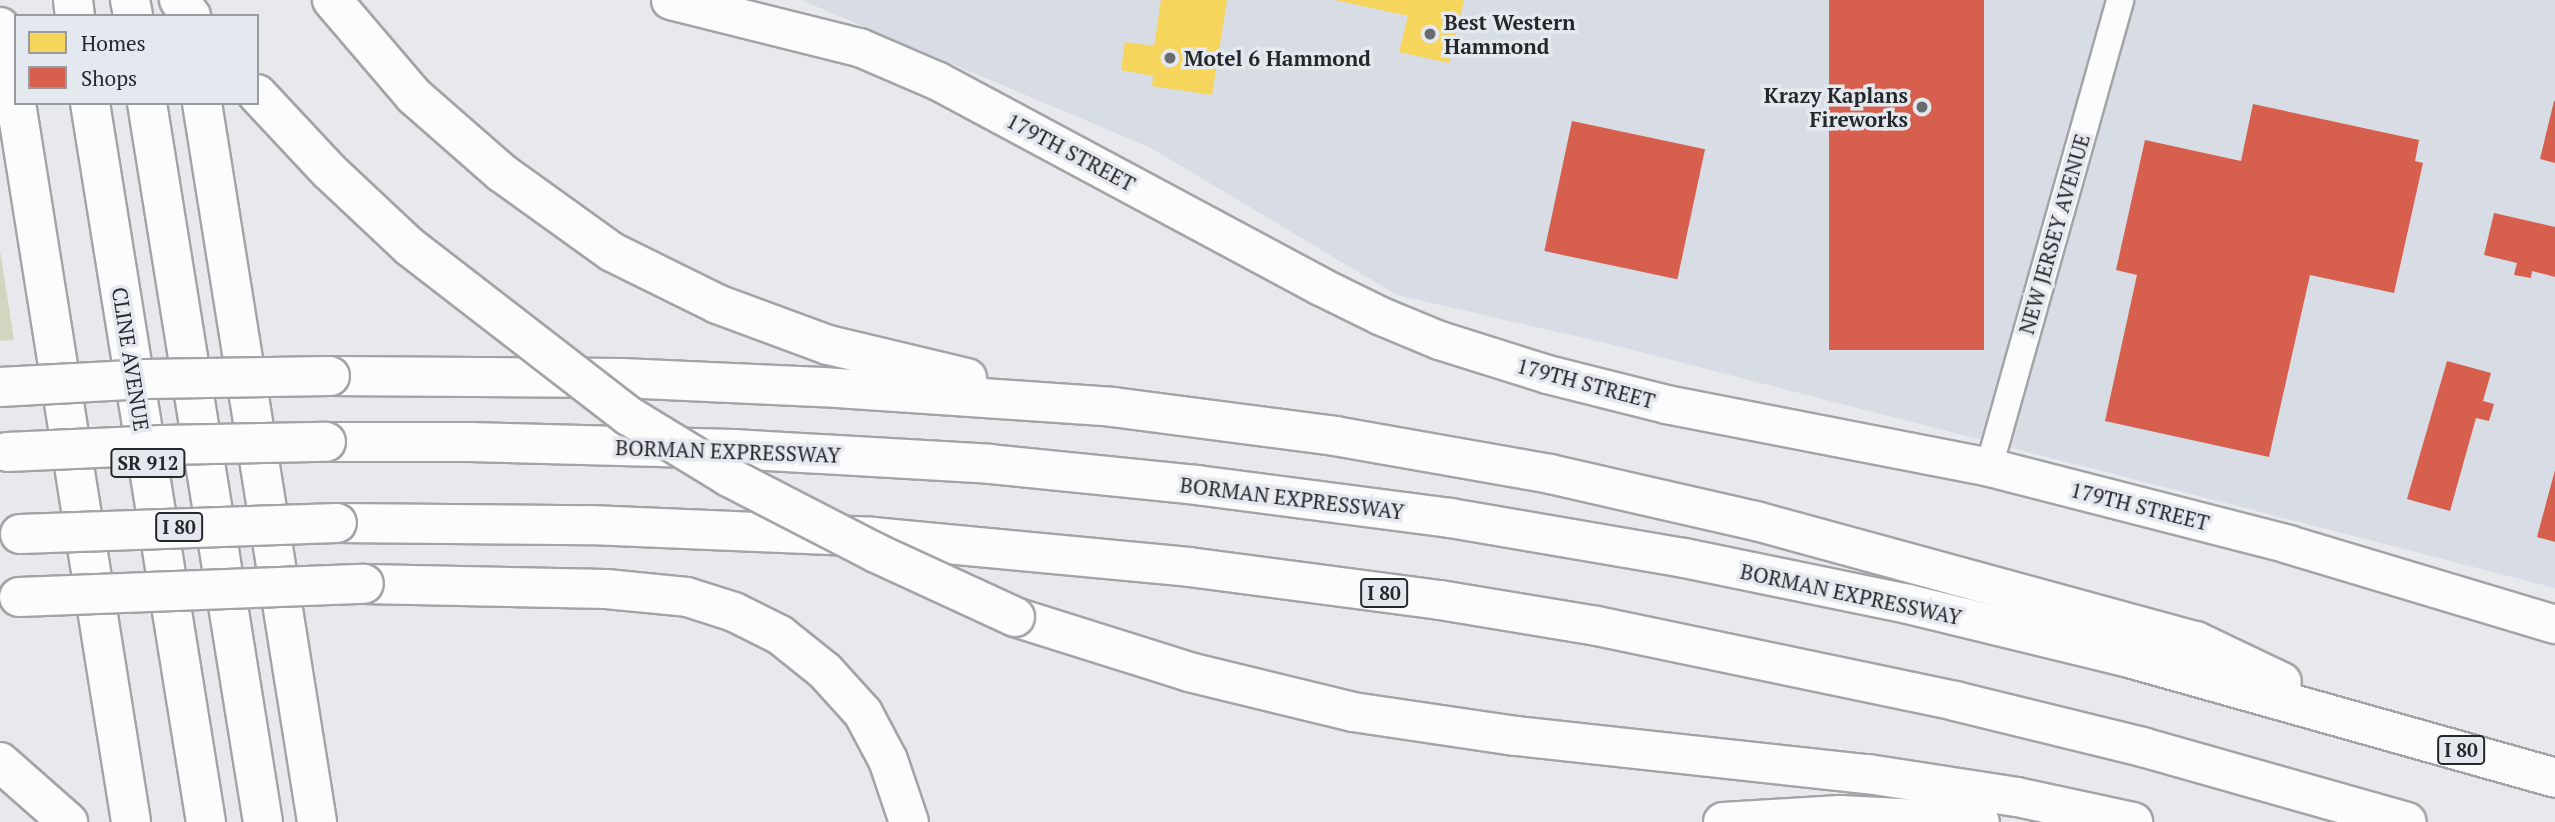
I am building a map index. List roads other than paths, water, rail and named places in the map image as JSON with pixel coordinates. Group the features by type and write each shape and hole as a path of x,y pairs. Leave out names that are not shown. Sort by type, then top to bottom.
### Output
{"highway":[{"path":"332,0 414,96 502,173 612,252 718,304 828,345 1114,407"},
{"path":"0,27 14,93"},
{"path":"259,96 355,196 420,256 629,416 729,477 876,553 1015,617 1189,672 1353,712 1516,736 1868,774 2017,797 2133,822"},
{"path":"16,105 131,822"},
{"name":"CLINE AVENUE","path":"90,105 206,822"},
{"name":"SR 912","path":"147,105 263,822"},
{"path":"202,105 317,822"},
{"path":"0,387 146,379 330,376 621,378 823,387 1114,407 1348,438 1550,474 1756,521 2196,641 2367,723"},
{"name":"BORMAN EXPRESSWAY","path":"4,452 326,442 470,442 733,449 989,464 1196,485 1450,518 1684,558 1908,604 2129,658 2555,778"},
{"name":"I 80","path":"10,535 337,523 590,525 873,537 1189,567 1440,600 1624,631 1929,695 2142,747 2407,822"},
{"path":"9,598 364,584 606,589 687,597 734,612 780,635 825,671 863,713 888,760 909,822"},
{"path":"0,762 68,822"},
{"path":"1723,822 1840,815 1980,822"}],"street":[{"name":"179TH STREET","path":"670,0 859,47 939,81 1320,286 1381,316 1439,340 1547,374 1666,404 1989,467 2288,544 2555,624"},
{"name":"NEW JERSEY AVENUE","path":"1989,467 2120,0"}],"place":[{"name":"Best Western Hammond","path":"1430,34"},
{"name":"Motel 6 Hammond","path":"1170,58"},
{"name":"Krazy Kaplans Fireworks","path":"1922,107"}]}
